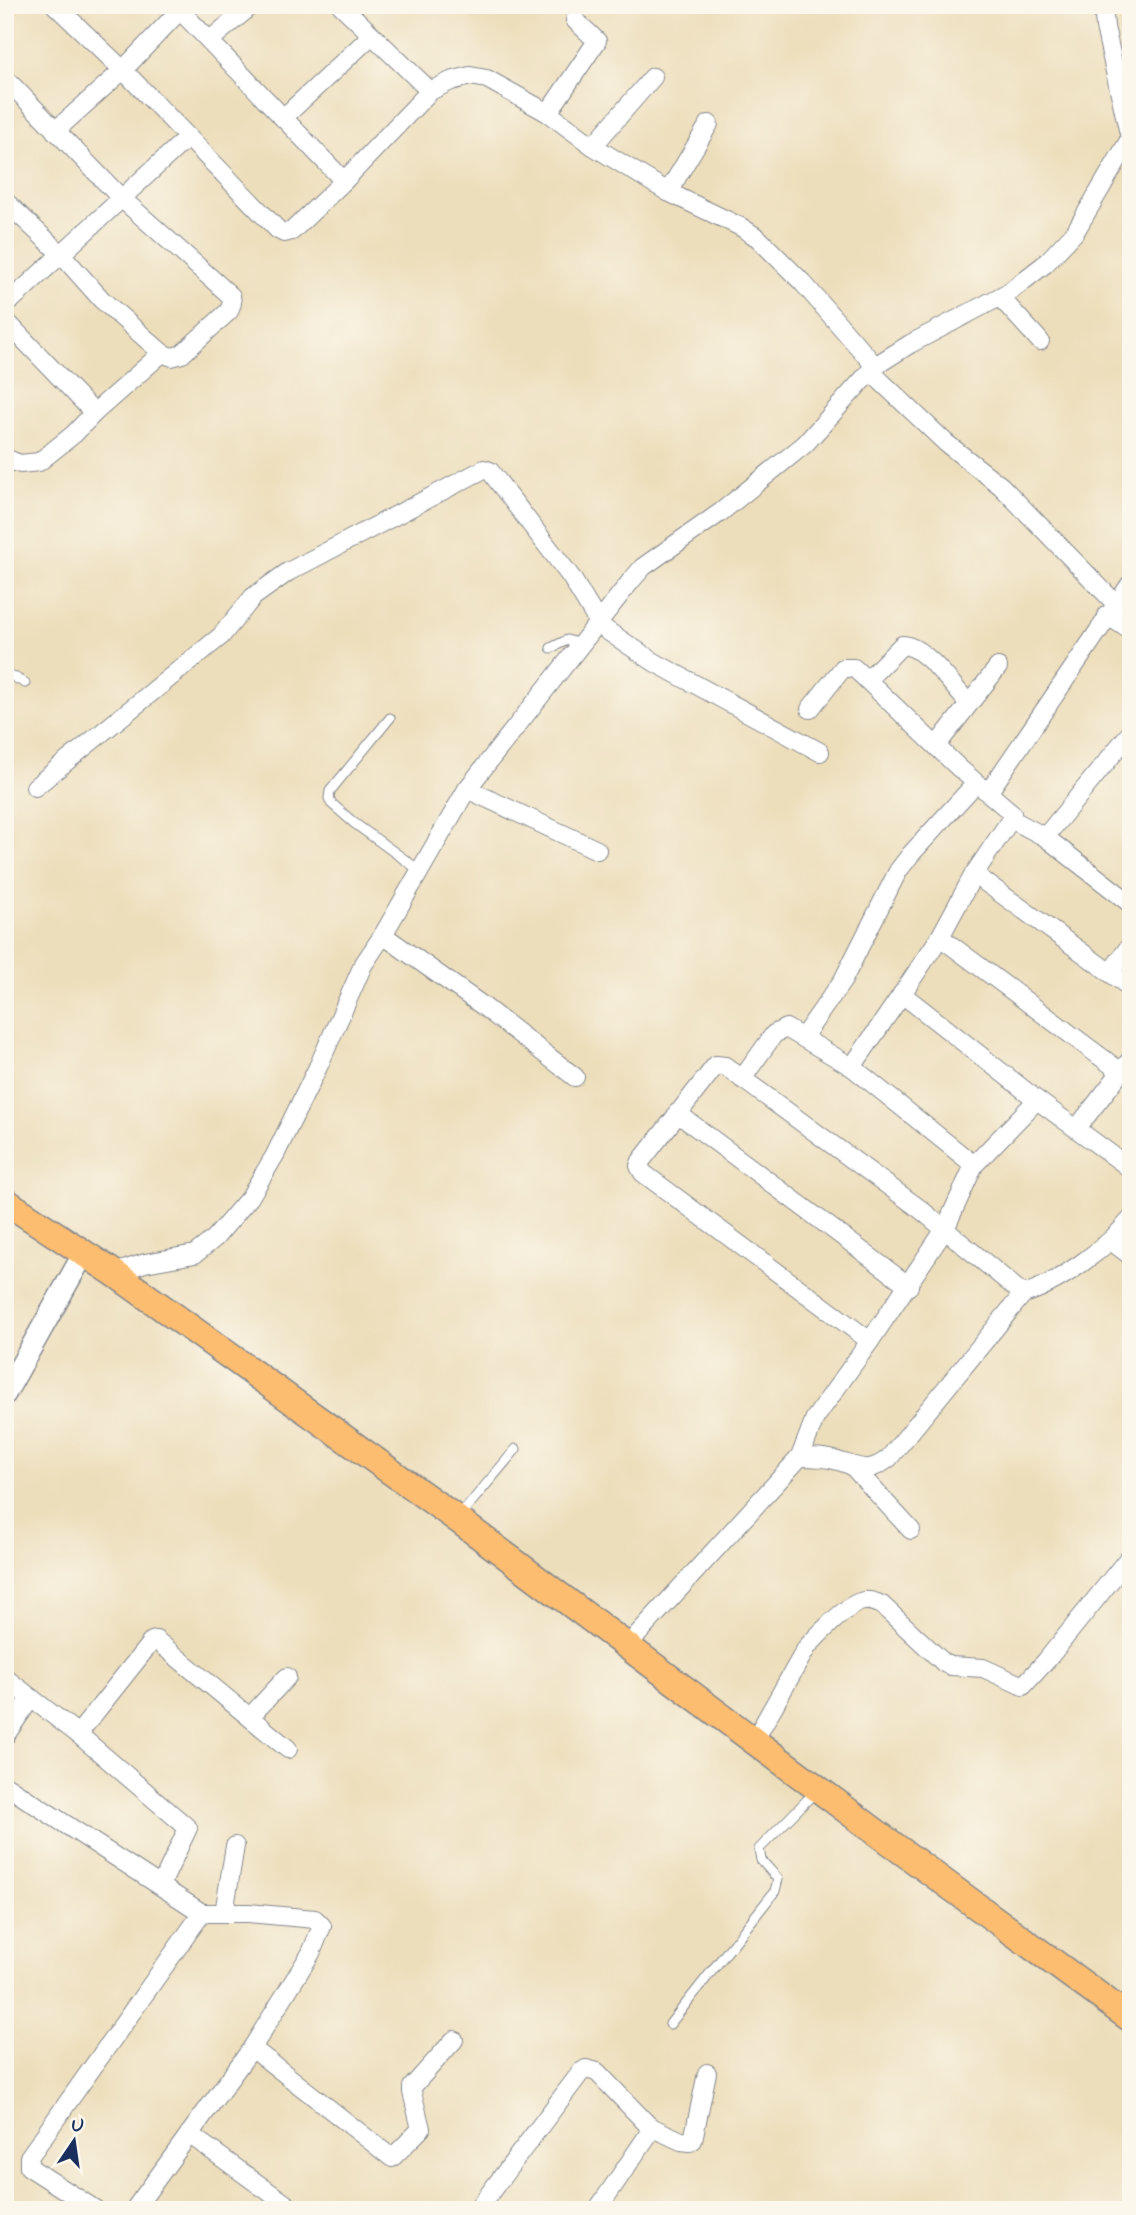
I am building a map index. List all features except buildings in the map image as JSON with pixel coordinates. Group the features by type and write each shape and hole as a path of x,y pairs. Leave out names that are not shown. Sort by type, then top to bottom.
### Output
{"main road":[{"path":"5,1201 100,1265 457,1519 1131,2019"}],"street":[{"path":"55,5 123,70 278,230 284,233 292,231 344,181 430,91 451,81 479,76 548,113 593,146 668,192 758,238 803,283 872,368 946,443 1001,486 1131,631"},
{"path":"209,40 252,5"},
{"path":"341,5 430,91"},
{"path":"9,1379 100,1265 145,1263 195,1254 215,1238 250,1198 275,1155 363,965 467,789 643,567 758,484 805,444 872,368 1000,297 1045,264 1067,243 1130,138 1105,27 1103,5"},
{"path":"55,131 123,70 178,8 344,181"},
{"path":"548,113 597,41 575,20"},
{"path":"283,118 371,36"},
{"path":"593,146 653,77"},
{"path":"5,78 120,197 231,296 229,311 182,354 172,358 162,353 102,300 61,254 5,201"},
{"path":"668,192 709,124"},
{"path":"5,306 187,138"},
{"path":"1000,297 1040,341"},
{"path":"5,320 94,413"},
{"path":"5,458 20,464 39,462 74,434 162,353"},
{"path":"35,787 221,636 253,597 288,572 484,469 490,471 571,576 598,622 618,639 654,662 820,752"},
{"path":"803,1037 843,980 898,871 911,854 982,788 1131,583"},
{"path":"867,680 902,645 907,645 917,650 943,674 968,703"},
{"path":"937,745 999,667"},
{"path":"810,709 843,668 853,668 1012,813 1012,819 974,874 940,937 852,1067"},
{"path":"1045,837 1131,732"},
{"path":"467,789 597,850"},
{"path":"1012,819 1045,837 1131,904"},
{"path":"974,874 1131,988"},
{"path":"383,935 483,1006 575,1077"},
{"path":"940,937 1126,1066 1077,1128"},
{"path":"1110,973 1131,944"},
{"path":"902,994 1131,1169"},
{"path":"742,1079 774,1034 780,1029 792,1029 852,1067 974,1165"},
{"path":"870,1341 643,1173 639,1166 677,1112 716,1065 725,1066 945,1229 1023,1294"},
{"path":"627,1646 800,1457 815,1418 909,1286 945,1229 974,1165 1038,1100"},
{"path":"677,1112 909,1286"},
{"path":"800,1457 838,1461 853,1467 876,1468 889,1458 1023,1294 1044,1288 1111,1241 1131,1219"},
{"path":"1111,1241 1131,1256"},
{"path":"853,1467 911,1530"},
{"path":"754,1741 807,1647 858,1602 870,1601 882,1605 944,1663 983,1668 1023,1686 1131,1555"},
{"path":"78,1734 152,1641 156,1640 288,1749"},
{"path":"250,1717 287,1677"},
{"path":"5,1678 78,1734 187,1828 161,1885"},
{"path":"5,1736 32,1698"},
{"path":"5,1785 202,1913 248,1913 315,1919 322,1926 311,1952 252,2048 134,2210"},
{"path":"224,1913 235,1846"},
{"path":"96,2210 29,2166 29,2157 202,1913"},
{"path":"252,2048 392,2158 421,2129 412,2087 454,2040"},
{"path":"477,2210 581,2072 586,2069 597,2072 649,2126 681,2141 690,2142 693,2140 707,2073"},
{"path":"597,2210 648,2135 649,2126"},
{"path":"189,2134 294,2210"}],"lane":[{"path":"551,649 567,640 583,645"},
{"path":"5,672 25,683"},
{"path":"390,718 330,791 328,798 354,823 419,870"},
{"path":"457,1519 516,1449"},
{"path":"670,2024 775,1892 778,1880 761,1860 760,1849 818,1788"}]}
